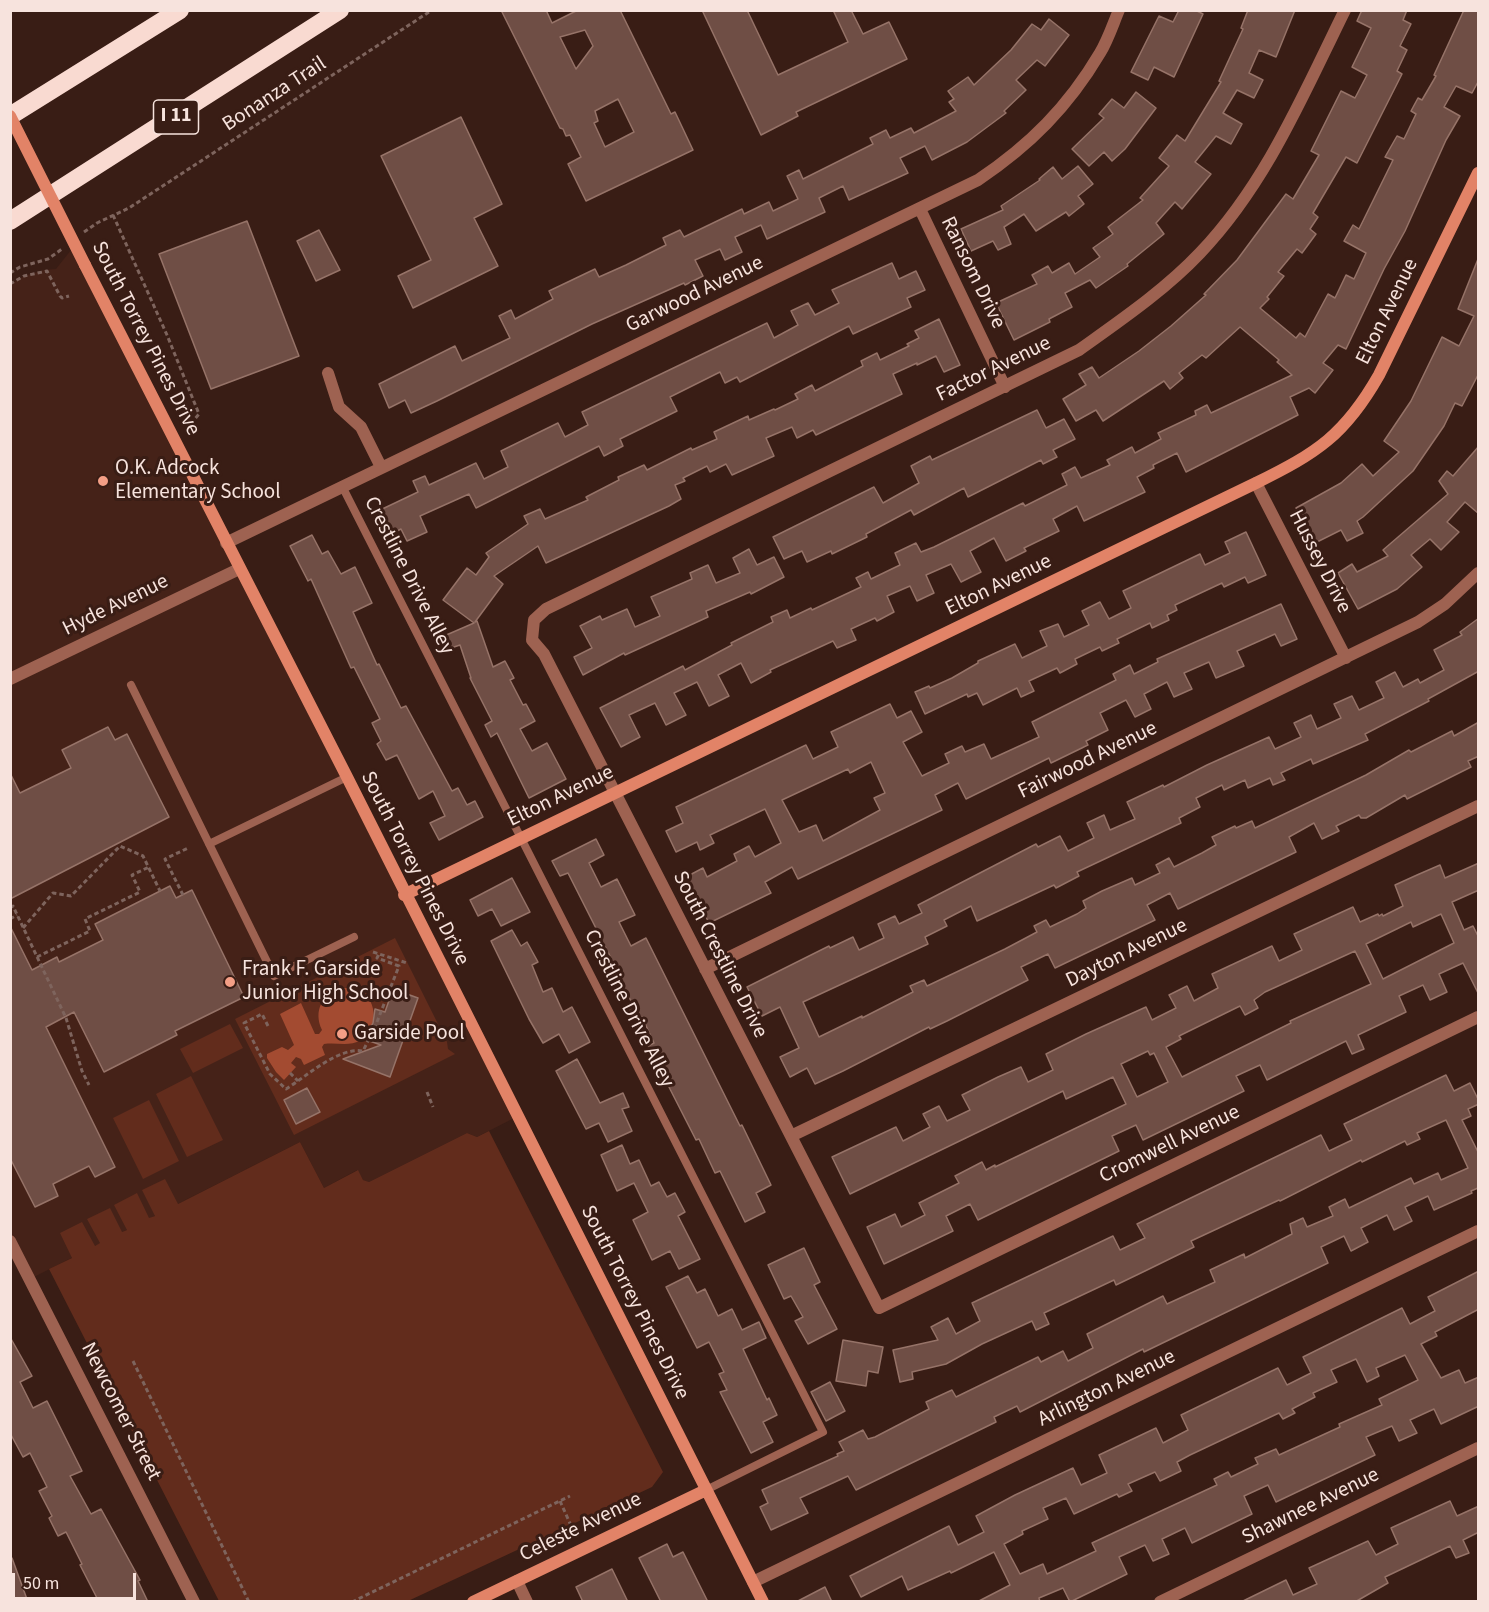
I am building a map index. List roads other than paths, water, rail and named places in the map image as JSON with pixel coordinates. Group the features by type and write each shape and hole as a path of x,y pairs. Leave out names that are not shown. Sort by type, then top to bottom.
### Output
{"highway":[{"path":"10,116 180,10"},
{"name":"I 11","path":"10,221 340,10"}],"main road":[{"name":"South Torrey Pines Drive","path":"10,116 347,777 404,895 763,1602"},
{"name":"Elton Avenue","path":"404,895 1287,468 1324,444 1342,429 1364,401 1379,375 1479,173"},
{"name":"Celeste Avenue","path":"473,1602 706,1490"}],"street":[{"name":"Garwood Avenue","path":"226,543 978,180 1008,159 1038,133 1071,98 1101,51 1119,10"},
{"name":"Factor Avenue","path":"534,620 546,609 1080,350 1143,304 1200,253 1249,194 1289,125 1345,10"},
{"name":"Ransom Drive","path":"920,209 1005,387"},
{"path":"328,373 339,407 361,427 381,467"},
{"name":"Hussey Drive","path":"1256,483 1346,658"},
{"name":"Hyde Avenue","path":"10,679 239,569"},
{"name":"Fairwood Avenue","path":"705,969 1418,622 1445,604 1479,573"},
{"name":"South Crestline Drive","path":"534,620 532,640 544,654 613,793 879,1308"},
{"name":"Dayton Avenue","path":"791,1136 1479,806"},
{"name":"Cromwell Avenue","path":"879,1308 1479,1017"},
{"name":"Arlington Avenue","path":"753,1582 1479,1231"},
{"name":"Newcomer Street","path":"10,1241 194,1602"},
{"name":"Shawnee Avenue","path":"1160,1602 1479,1448"},
{"path":"517,1581 527,1602"}],"lane":[{"name":"Crestline Drive Alley","path":"342,486 823,1432 706,1490"},
{"path":"131,685 274,976 354,937"},
{"path":"209,844 347,777"}],"place":[{"name":"O.K. Adcock Elementary School","path":"103,481"},
{"name":"Frank F. Garside Junior High School","path":"230,982"},
{"name":"Garside Pool","path":"342,1034"}]}
